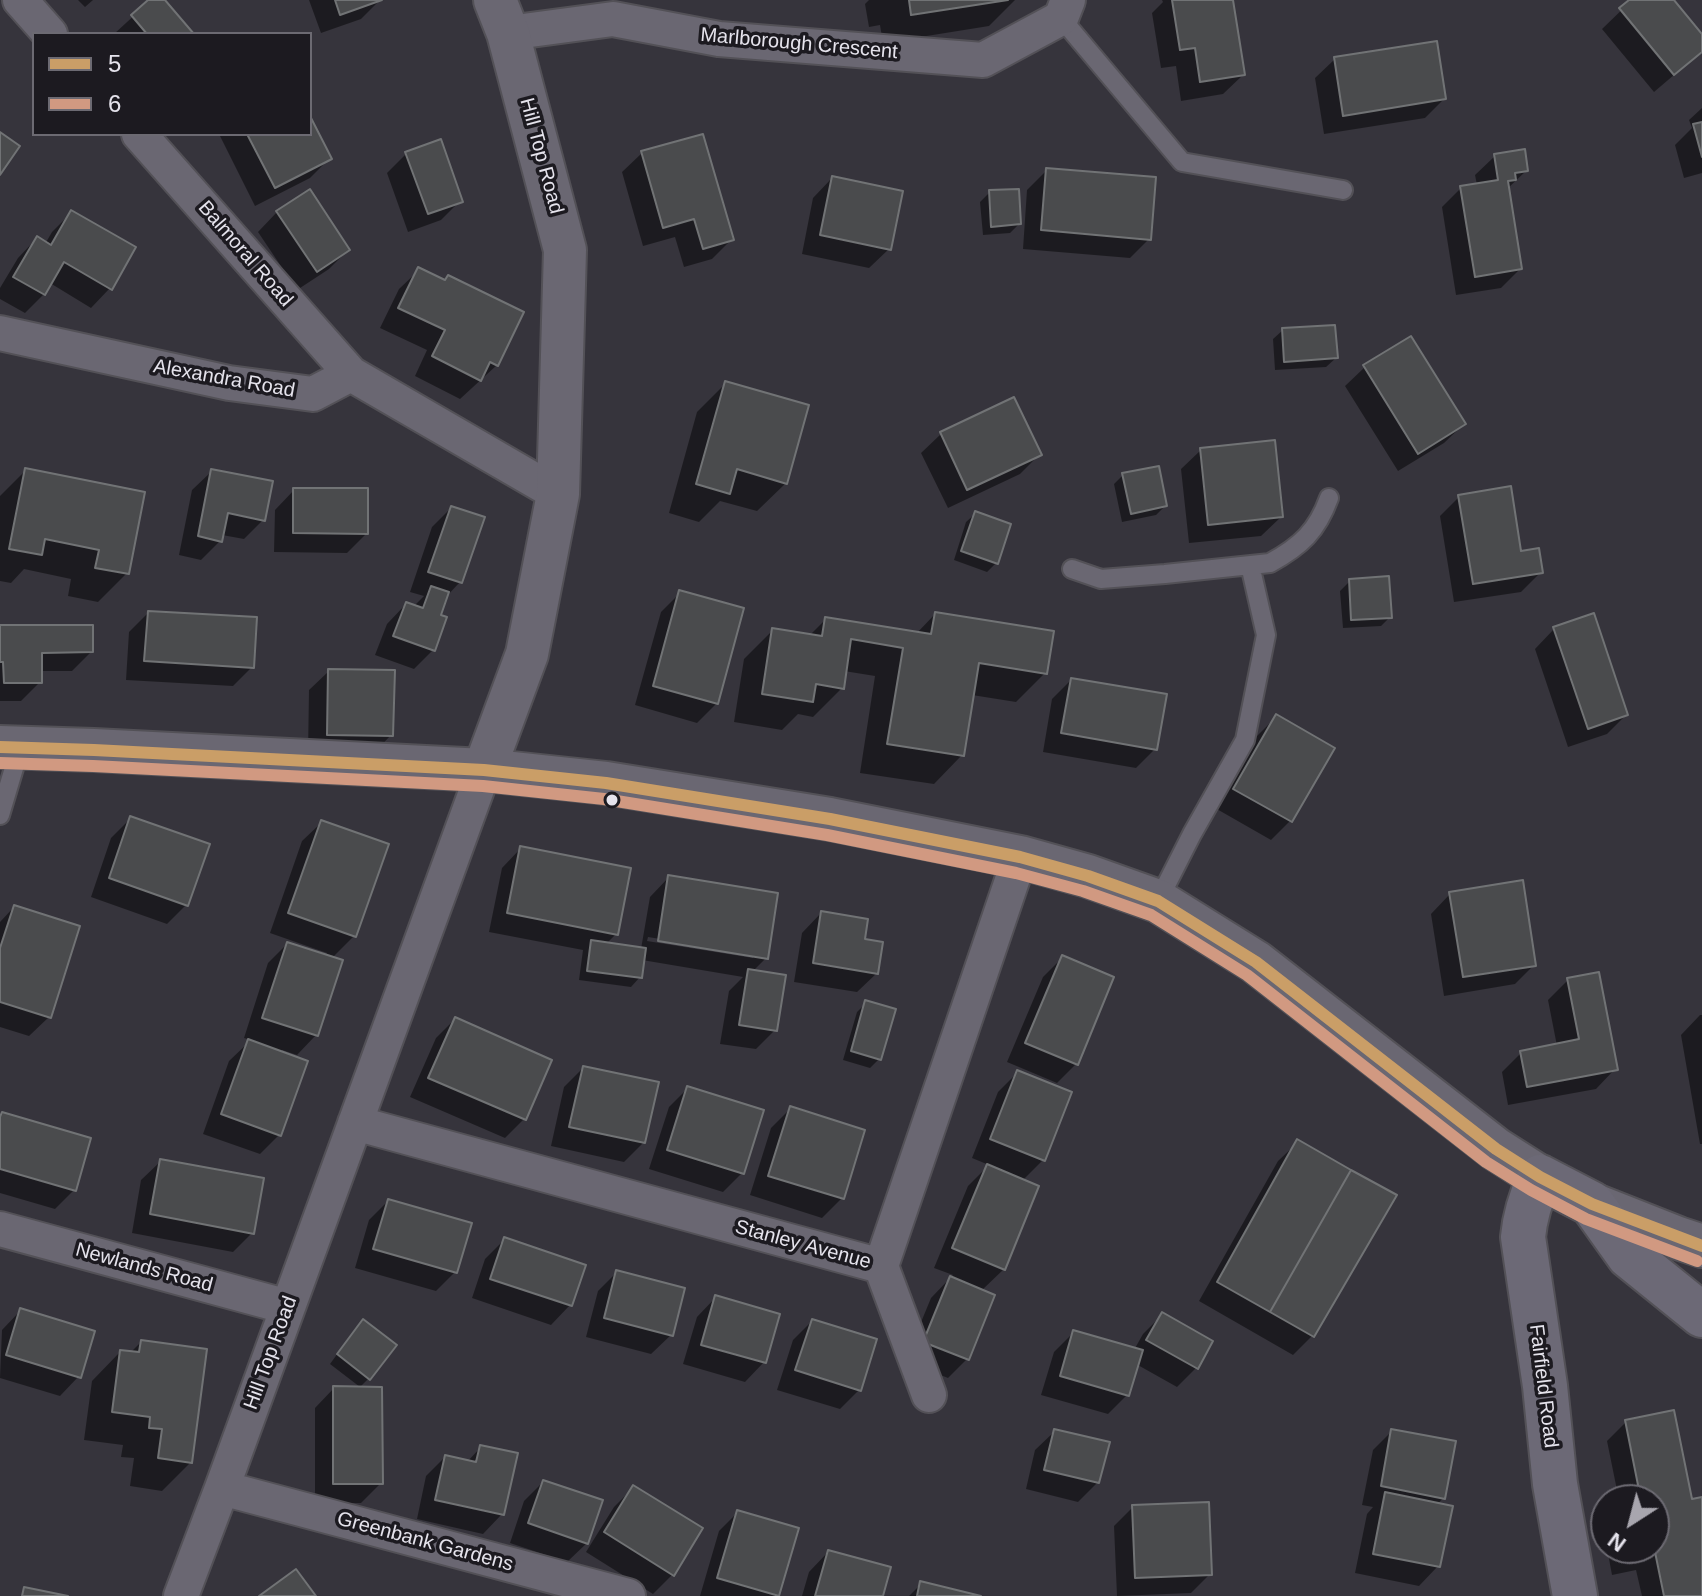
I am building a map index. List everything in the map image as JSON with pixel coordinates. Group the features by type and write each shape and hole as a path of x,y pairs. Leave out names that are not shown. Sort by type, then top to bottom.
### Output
{"main road":[{"path":"1540,1177 1592,1204 1629,1256 1702,1315"},
{"name":"Fairfield Road","path":"1540,1177 1529,1202 1523,1237 1545,1386 1555,1484 1575,1596"}],"street":[{"path":"20,0 48,32"},
{"name":"Marlborough Crescent","path":"502,16 613,19 719,39 983,60 1064,9"},
{"name":"Hill Top Road","path":"181,1596 527,654 558,494 565,250 502,16"},
{"name":"Balmoral Road","path":"141,136 351,374"},
{"name":"Alexandra Road","path":"0,333 229,383 313,394 351,374"},
{"path":"351,374 558,494"},
{"path":"10,748 484,770 606,783 830,819 1020,857 1088,876 1158,901 1256,962 1496,1149 1540,1177"},
{"name":"Stanley Avenue","path":"355,1123 881,1266 1020,857"},
{"path":"1592,1204 1702,1246"},
{"name":"Newlands Road","path":"0,1229 288,1307"},
{"path":"881,1266 929,1395"},
{"name":"Greenbank Gardens","path":"222,1488 628,1596"}],"lane":[{"path":"1064,9 1182,162 1343,190"},
{"path":"1072,569 1101,579 1270,563 1286,554 1311,532 1329,498"},
{"path":"1158,901 1245,740 1266,635 1250,565"},
{"path":"0,815 10,748"}],"building":[{"path":"148,0 165,0 192,32 145,32 131,15"},
{"path":"335,0 382,0 340,15"},
{"path":"909,0 1008,0 911,15"},
{"path":"1172,0 1233,0 1245,75 1200,82 1195,48 1180,50"},
{"path":"1629,0 1674,0 1702,34 1702,52 1674,75 1619,8"},
{"path":"1437,41 1446,99 1343,116 1334,57"},
{"path":"312,120 332,159 275,188 248,136 312,136"},
{"path":"1702,122 1702,157 1693,124"},
{"path":"0,132 20,146 0,175"},
{"path":"703,134 734,240 703,249 694,219 663,228 641,151"},
{"path":"441,139 463,202 428,214 405,152"},
{"path":"1525,149 1528,171 1515,173 1516,180 1508,181 1522,269 1475,277 1460,186 1498,180 1494,154"},
{"path":"1046,168 1156,177 1151,240 1041,230"},
{"path":"832,176 903,191 891,250 820,235"},
{"path":"310,189 350,250 317,272 276,211"},
{"path":"1019,189 1021,224 991,227 989,190"},
{"path":"71,210 136,247 112,290 64,262 45,295 13,277 37,236 51,245"},
{"path":"418,267 445,280 448,275 524,312 498,366 490,362 481,381 432,356 445,330 398,308"},
{"path":"1335,325 1338,358 1284,362 1282,328"},
{"path":"1411,336 1466,424 1418,454 1363,365"},
{"path":"725,381 809,405 787,484 737,469 730,494 696,484"},
{"path":"1014,397 1042,455 967,490 940,432"},
{"path":"1275,440 1283,517 1208,525 1200,448"},
{"path":"1159,466 1167,506 1131,514 1122,473"},
{"path":"25,468 145,492 129,574 95,568 99,550 45,539 42,555 9,549"},
{"path":"211,469 273,481 265,521 228,513 222,542 198,536"},
{"path":"1511,486 1521,551 1539,548 1543,573 1473,584 1458,495"},
{"path":"293,488 368,488 368,534 293,533"},
{"path":"451,506 485,517 462,583 428,572"},
{"path":"975,511 1011,524 998,564 961,551"},
{"path":"1389,576 1392,618 1351,620 1349,579"},
{"path":"431,586 449,592 441,615 447,617 435,651 393,636 406,602 423,608"},
{"path":"679,590 744,608 718,704 653,686"},
{"path":"148,611 257,617 254,668 144,661"},
{"path":"935,612 1054,631 1047,674 979,663 964,756 887,744 903,648 851,639 844,689 816,684 813,702 762,694 772,628 822,636 825,617 931,634"},
{"path":"1594,613 1628,715 1588,729 1553,627"},
{"path":"0,625 93,625 93,652 42,653 42,683 4,683 3,662 0,662"},
{"path":"328,669 395,670 393,736 327,735"},
{"path":"1071,678 1167,694 1157,750 1061,733"},
{"path":"1276,714 1335,748 1292,822 1233,789"},
{"path":"130,816 210,844 188,906 109,878"},
{"path":"321,820 389,844 356,937 288,913"},
{"path":"520,846 631,868 618,935 507,913"},
{"path":"668,875 778,893 768,959 658,941"},
{"path":"1523,880 1536,966 1463,977 1449,892"},
{"path":"14,905 80,926 51,1018 0,1002 0,948"},
{"path":"821,911 868,919 865,939 883,942 878,974 813,963"},
{"path":"591,940 646,948 642,978 587,971"},
{"path":"287,942 343,960 318,1036 262,1018"},
{"path":"1062,955 1114,977 1078,1065 1025,1043"},
{"path":"748,969 786,975 777,1031 739,1025"},
{"path":"1599,972 1618,1070 1527,1087 1520,1051 1579,1039 1567,978"},
{"path":"865,1000 896,1009 881,1060 851,1051"},
{"path":"455,1017 552,1060 526,1120 428,1078"},
{"path":"248,1039 308,1061 281,1136 221,1114"},
{"path":"583,1066 659,1082 645,1143 569,1127"},
{"path":"1017,1070 1072,1092 1045,1161 990,1139"},
{"path":"687,1086 764,1110 744,1174 667,1150"},
{"path":"790,1106 865,1130 844,1199 768,1176"},
{"path":"2,1112 91,1138 76,1191 0,1169"},
{"path":"1297,1139 1351,1170 1270,1312 1217,1282"},
{"path":"160,1159 264,1178 254,1234 150,1214"},
{"path":"987,1164 1039,1186 1005,1270 952,1248"},
{"path":"1351,1170 1397,1195 1314,1337 1270,1312"},
{"path":"388,1199 472,1223 457,1273 373,1249"},
{"path":"504,1237 586,1265 572,1306 490,1279"},
{"path":"616,1270 685,1288 673,1336 604,1318"},
{"path":"950,1276 995,1295 969,1360 923,1342"},
{"path":"715,1295 780,1314 766,1363 701,1345"},
{"path":"20,1308 95,1331 81,1378 6,1355"},
{"path":"1162,1312 1213,1341 1198,1369 1146,1340"},
{"path":"363,1319 397,1345 370,1380 337,1354"},
{"path":"812,1319 877,1339 861,1391 795,1370"},
{"path":"1073,1330 1143,1350 1129,1396 1060,1376"},
{"path":"141,1340 207,1349 192,1463 158,1458 162,1429 149,1428 150,1417 112,1412 120,1350 139,1352"},
{"path":"333,1386 382,1387 383,1484 333,1484"},
{"path":"1674,1410 1692,1499 1702,1497 1702,1596 1664,1596 1657,1564 1670,1564 1670,1484 1638,1484 1625,1420"},
{"path":"1054,1429 1110,1442 1099,1483 1044,1470"},
{"path":"1391,1429 1456,1441 1445,1499 1381,1486"},
{"path":"480,1445 518,1453 504,1515 435,1500 445,1455 476,1462"},
{"path":"543,1480 603,1500 588,1544 528,1523"},
{"path":"633,1485 703,1528 674,1576 604,1532"},
{"path":"1385,1492 1453,1506 1440,1567 1373,1554"},
{"path":"1209,1502 1212,1575 1135,1578 1132,1505"},
{"path":"737,1510 799,1528 779,1596 717,1578"},
{"path":"828,1550 891,1567 883,1596 815,1596"},
{"path":"296,1569 316,1596 259,1596"},
{"path":"920,1581 981,1596 917,1596"},
{"path":"24,1587 68,1596 22,1596"}],"transit line":[{"name":"5","path":"0,747 484,770 606,783 830,819 1020,857 1088,876 1158,901 1256,962 1496,1149 1540,1177 1592,1204 1702,1246"},
{"name":"6","path":"0,763 483,786 604,799 827,835 1016,873 1083,891 1151,915 1247,975 1486,1162 1531,1190 1586,1219 1697,1261"}]}
